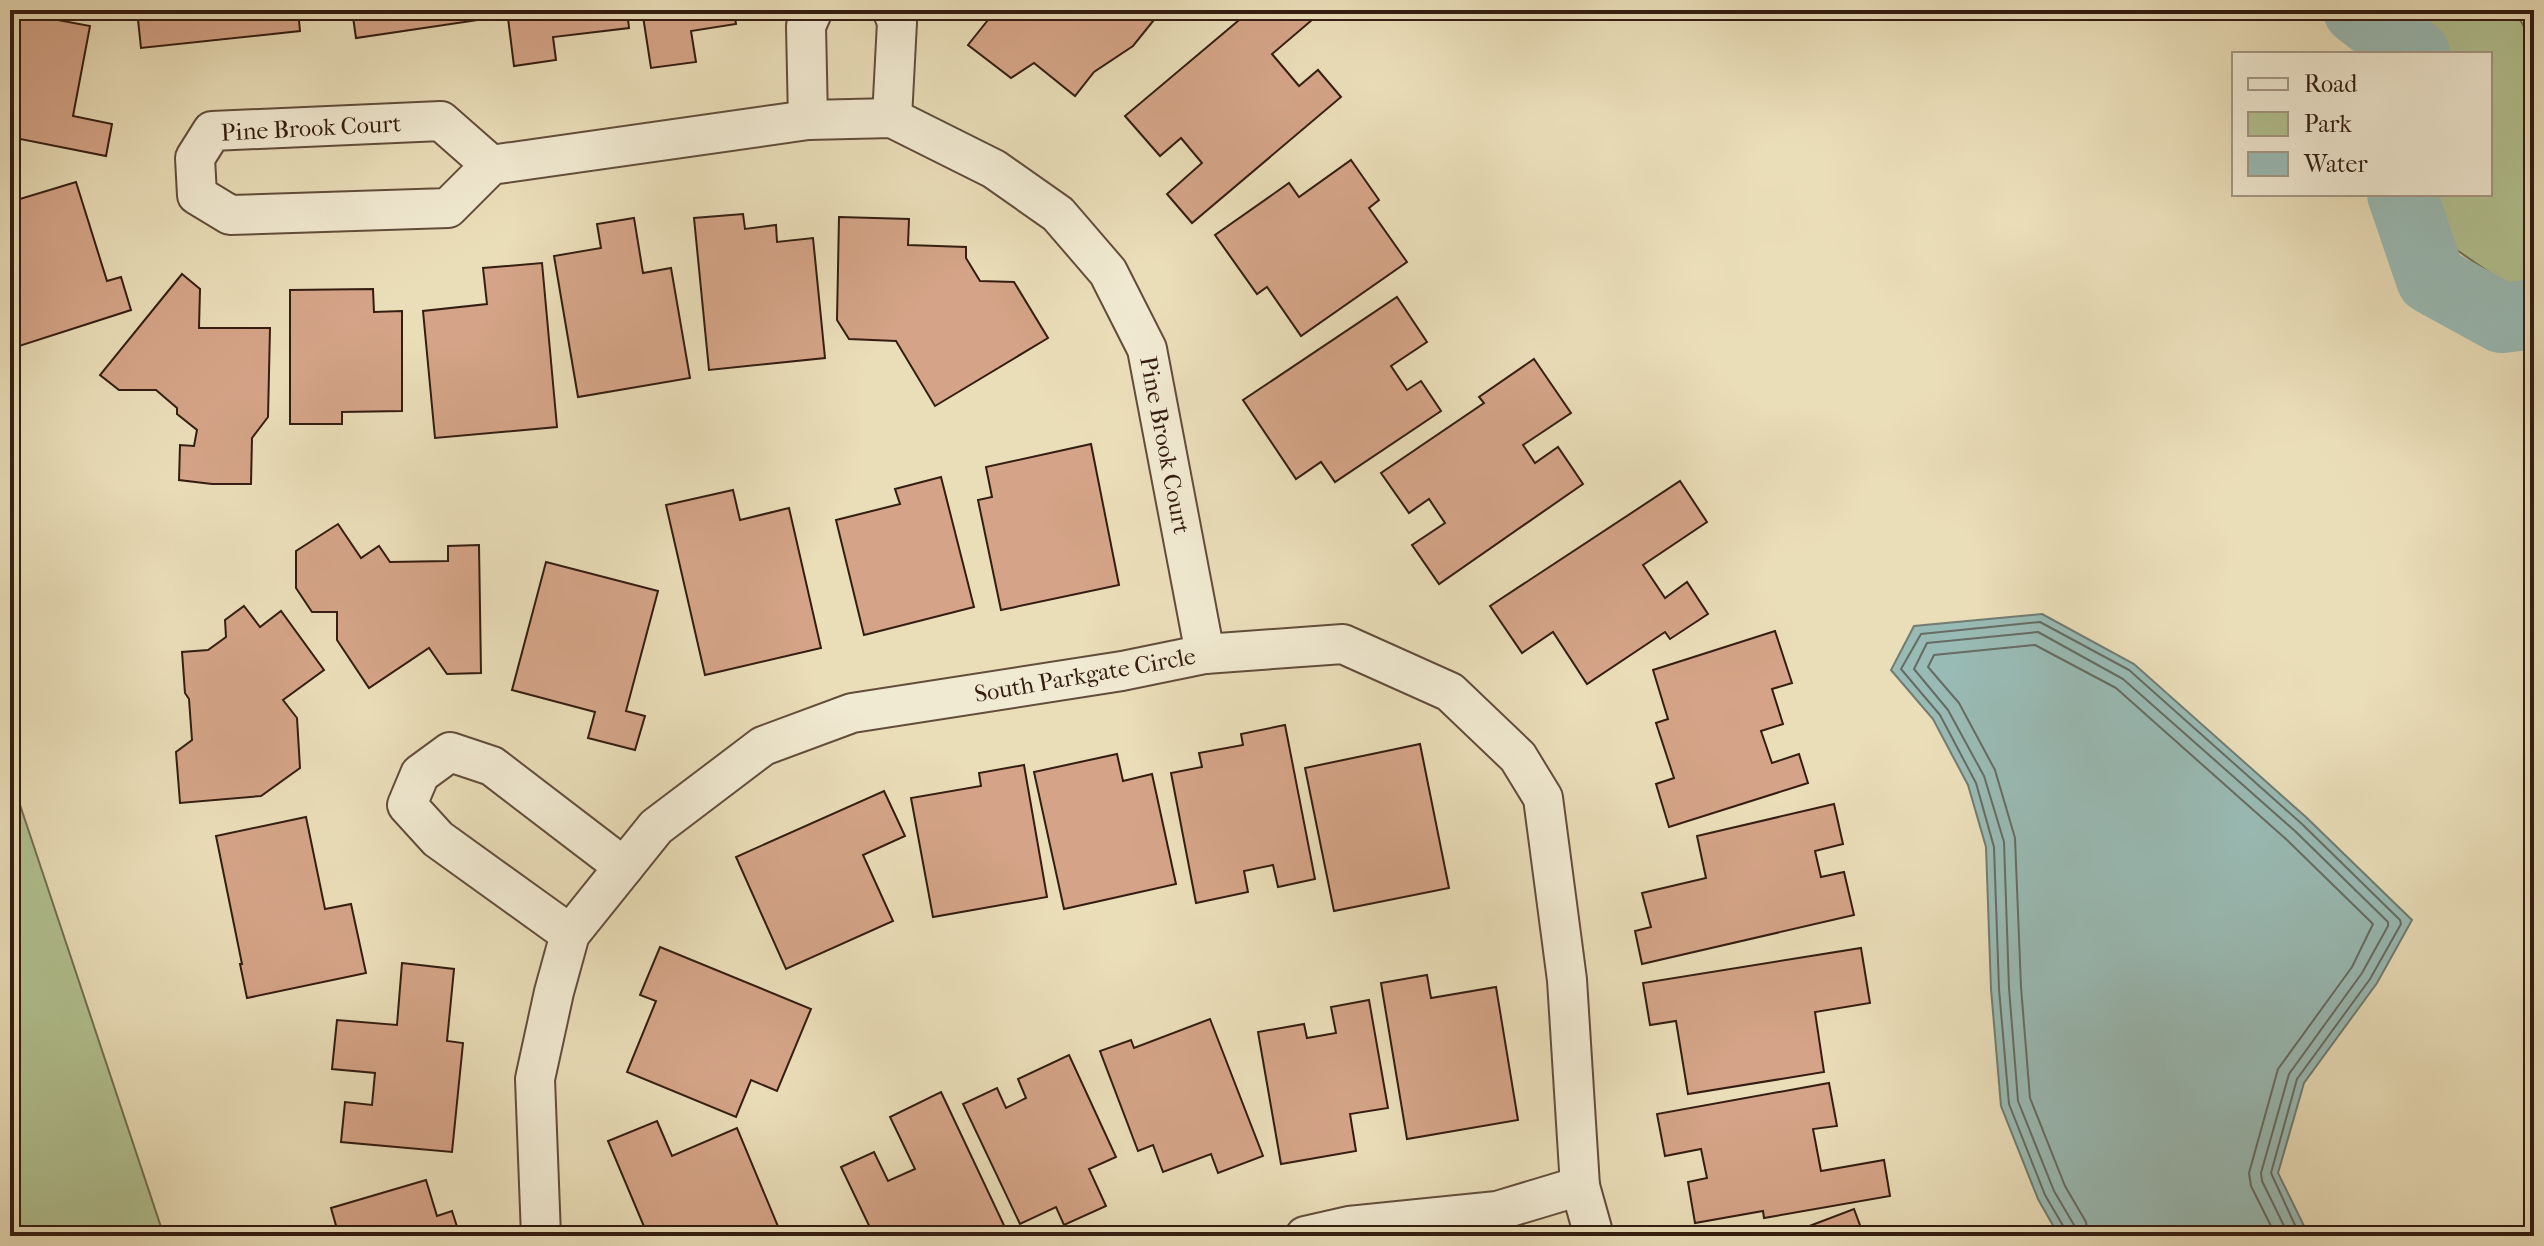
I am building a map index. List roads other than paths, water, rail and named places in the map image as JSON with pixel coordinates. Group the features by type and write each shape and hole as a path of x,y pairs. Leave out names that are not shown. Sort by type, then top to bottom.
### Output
{"street":[{"path":"808,120 806,26 813,10"},
{"path":"892,10 897,22 892,118"},
{"name":"Pine Brook Court","path":"491,165 441,121 212,131 195,158 197,195 230,215 448,208 491,165 808,120 892,118 994,169 1058,214 1108,272 1147,349 1205,654"},
{"name":"South Parkgate Circle","path":"541,1236 535,1079 570,934 656,827 763,746 852,713 1122,671 1205,654 1343,644 1450,692 1518,757 1543,798 1567,980 1580,1186 1594,1236"},
{"path":"570,934 438,839 407,805 420,774 450,752 492,766 624,867"},
{"path":"1305,1236 1349,1226 1500,1223 1580,1186"}],"water":[{"path":"2042,614 2134,664 2307,818 2412,920 2377,983 2304,1083 2278,1173 2309,1236 2059,1236 2038,1199 2001,1106 1991,989 1986,847 1968,785 1933,719 1891,670 1914,626"}],"waterway":[{"path":"2358,10 2412,52"},
{"path":"2403,196 2431,279 2502,318 2534,314"}]}
